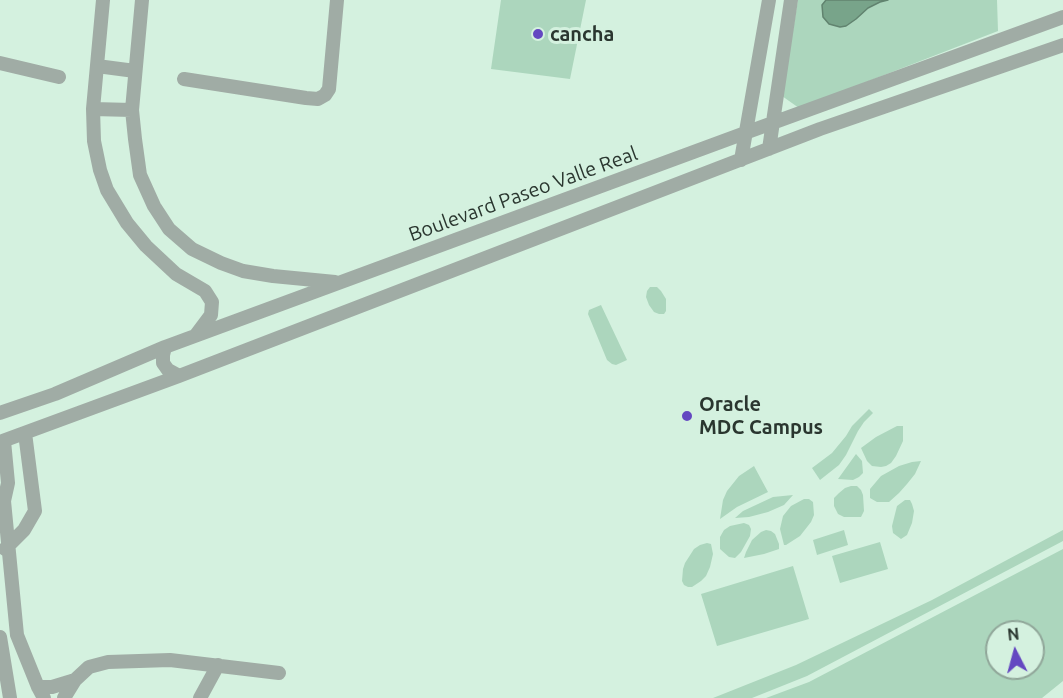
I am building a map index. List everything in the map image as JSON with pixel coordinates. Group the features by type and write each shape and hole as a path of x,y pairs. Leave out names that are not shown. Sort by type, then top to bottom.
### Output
{"street":[{"path":"103,0 93,109 94,141 100,170 107,190 146,246 176,273 206,291 212,302 211,315 196,335"},
{"path":"142,0 132,110 140,175 154,206 169,229 192,249 243,271 340,282"},
{"path":"184,79 318,99 329,89 337,0"},
{"path":"741,160 769,0"},
{"path":"769,149 791,0"},
{"name":"Boulevard Paseo Valle Real","path":"0,413 55,394 196,335 1063,17"},
{"path":"75,680 41,692 17,635 4,550 4,501 8,483 2,442 820,129 1063,45"},
{"path":"0,63 59,77"},
{"path":"97,66 135,71"},
{"path":"93,109 132,110"},
{"path":"165,347 163,363 168,370 179,376"},
{"path":"4,550 24,530 35,511 25,433"},
{"path":"10,698 0,636 17,635"},
{"path":"64,698 75,680 89,667 108,662 170,660 279,674"},
{"path":"200,698 218,665"}],"shaded area":[{"name":"cancha","path":"501,0 586,0 570,79 491,69"},
{"path":"798,0 997,0 998,31 799,108 782,96"},
{"path":"826,0 888,0 868,8 846,26 840,27 829,24 823,17 822,5"},
{"path":"650,287 657,287 666,299 664,314 654,312 649,305 646,297"},
{"path":"601,305 627,360 616,365 607,360 588,314 589,310"},
{"path":"869,409 873,413 858,431 846,455 839,465 820,480 812,468 832,453 852,426"},
{"path":"897,426 903,426 903,441 896,456 886,466 872,466 861,448"},
{"path":"856,454 862,461 863,473 853,480 838,479"},
{"path":"921,461 915,474 889,502 877,502 870,498 870,489 881,476 899,466"},
{"path":"754,466 768,492 737,507 720,519 727,491 739,476"},
{"path":"857,486 863,495 864,511 861,517 844,517 838,514 834,506 834,498 845,488"},
{"path":"793,495 784,505 768,512 735,518 743,511 773,497"},
{"path":"804,499 813,502 814,515 811,522 800,536 784,545 780,529 783,516 791,506"},
{"path":"905,500 910,500 914,511 907,535 901,539 893,533 892,526 897,506"},
{"path":"744,523 751,529 750,536 735,558 729,557 720,549 720,537 730,526"},
{"path":"766,530 775,534 779,549 744,558 752,540"},
{"path":"844,530 848,545 817,555 813,540"},
{"path":"1063,530 1063,541 807,676 752,698 713,698 796,665 932,600"},
{"path":"880,542 888,569 840,583 832,556"},
{"path":"707,543 711,544 713,554 710,567 701,581 688,587 682,581 685,563 694,549"},
{"path":"1063,549 1063,681 1042,698 766,698 809,682"},
{"path":"793,566 809,619 717,646 701,594"}],"place":[{"name":"cancha","path":"538,34"},
{"name":"Oracle MDC Campus","path":"687,416"}]}
